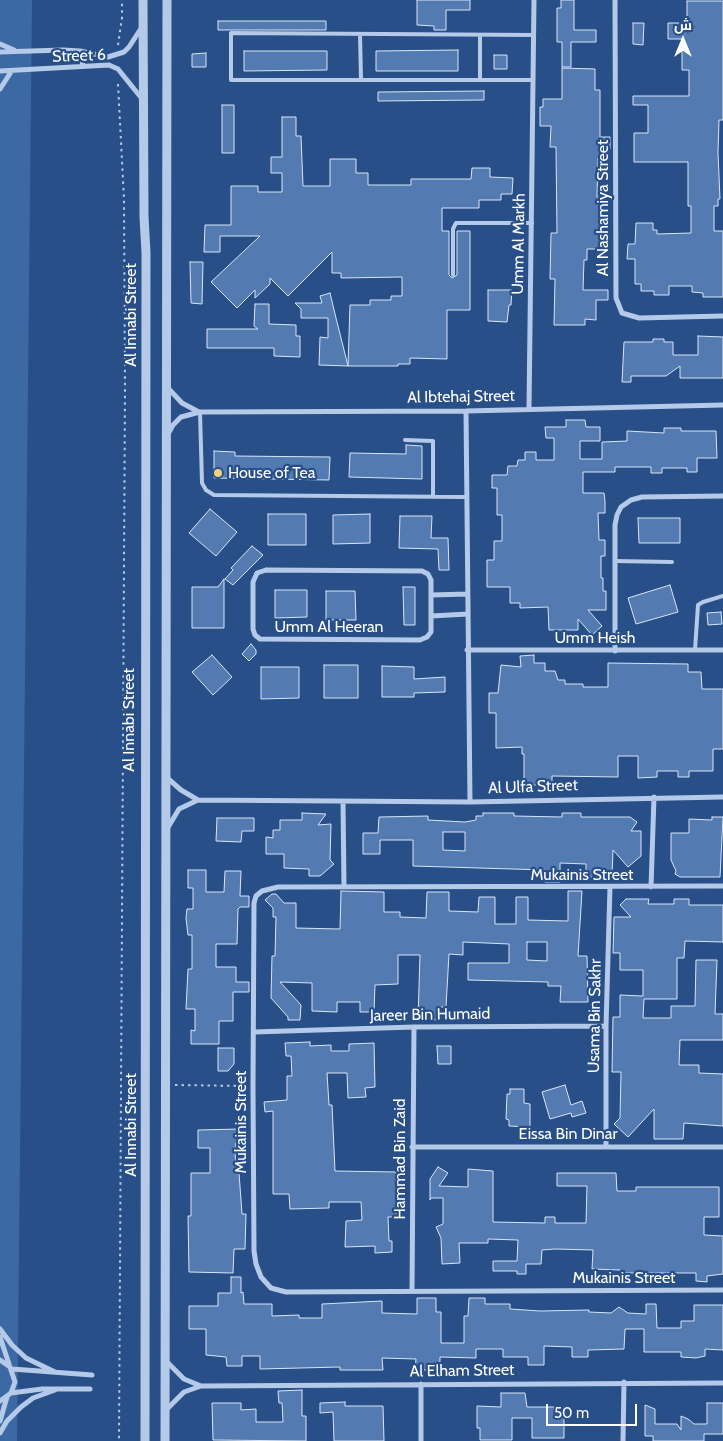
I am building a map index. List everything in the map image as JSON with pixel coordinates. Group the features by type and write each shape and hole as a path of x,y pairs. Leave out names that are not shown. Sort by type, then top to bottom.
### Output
{"street":[{"name":"Al Innabi Street","path":"144,0 144,217 146,253 145,1441"},
{"path":"165,1441 166,385 168,241 165,81 167,0"},
{"name":"Umm Al Markh","path":"529,408 534,0"},
{"name":"Al Nashamiya Street","path":"615,0 616,298 622,313 639,318 723,316"},
{"name":"Street 6","path":"0,52 80,51 102,57 124,52 133,42 143,25"},
{"path":"0,44 20,52"},
{"path":"80,51 83,66"},
{"name":"Street 6","path":"0,71 11,72 109,65 118,69 144,101"},
{"path":"0,89 11,72"},
{"path":"166,385 182,403 200,412"},
{"name":"Al Ibtehaj Street","path":"166,439 177,420 200,412 466,411 529,408 723,405"},
{"path":"466,411 470,802"},
{"path":"615,651 615,561 617,515 621,507 631,500 642,497 723,496"},
{"name":"Umm Al Heeran","path":"266,570 422,571 428,574 431,580 431,595 431,632 427,637 420,640 260,639 255,635 253,629 253,582 257,573 266,570"},
{"path":"431,595 468,594"},
{"path":"431,616 468,614"},
{"name":"Umm Heish","path":"467,650 723,650"},
{"path":"166,777 181,790 198,800"},
{"name":"Mukainis Street","path":"651,887 654,797"},
{"name":"Al Ulfa Street","path":"198,800 470,802 723,797"},
{"path":"166,832 179,809 198,800"},
{"path":"343,801 344,887"},
{"name":"Mukainis Street","path":"723,886 269,888 256,896 254,903 253,1086 254,1251 261,1277 272,1288 286,1292 723,1290"},
{"name":"Usama Bin Sakhr","path":"606,1146 606,1026 610,887"},
{"name":"Jareer Bin Humaid","path":"254,1032 414,1027 606,1026"},
{"name":"Hammad Bin Zaid","path":"412,1291 414,1027"},
{"name":"Eissa Bin Dinar","path":"412,1148 723,1147"},
{"path":"0,1328 12,1345 26,1358 60,1374"},
{"path":"0,1338 15,1382 0,1421"},
{"name":"Al Elham Street","path":"165,1359 184,1379 202,1386"},
{"path":"0,1360 11,1368 60,1374 92,1375"},
{"path":"623,1441 624,1382"},
{"name":"Al Elham Street","path":"165,1412 184,1392 202,1386 624,1382 723,1383"},
{"path":"421,1384 421,1441"},
{"path":"0,1433 7,1420 21,1407 33,1398 57,1389"},
{"path":"0,1401 9,1395 57,1389 90,1389"}],"lane":[{"path":"533,80 231,80 231,34 534,35"},
{"path":"360,34 361,80"},
{"path":"480,35 480,80"},
{"path":"453,275 453,229 456,223 532,223"},
{"path":"200,412 202,483 206,490 214,495 466,497"},
{"path":"405,440 433,441 433,497"},
{"path":"615,561 672,562"},
{"path":"695,650 698,606 703,602 723,596"}],"path":[{"path":"117,54 122,18 122,0"},
{"path":"118,69 124,199 125,380 119,1441"},
{"path":"166,1085 253,1086"}],"shaded area":[{"path":"0,0 32,0 17,1441 0,1441"}],"building":[{"path":"417,0 470,0 470,10 446,10 446,30 434,30 434,26 417,25"},
{"path":"561,0 574,0 574,30 596,30 596,42 571,42 571,67 562,67 562,42 557,42 557,8 561,8"},
{"path":"687,1 723,1 723,120 719,120 718,153 720,199 718,199 718,206 714,206 714,231 723,231 723,297 703,297 703,293 692,292 692,286 669,286 669,295 654,295 654,291 641,291 641,284 635,284 635,259 627,259 628,244 635,244 636,223 653,223 653,230 657,230 657,234 691,233 691,206 688,206 688,162 634,162 634,133 648,133 648,105 633,105 633,96 689,96 689,70 682,70 682,39 668,39 668,23 687,23"},
{"path":"218,21 326,21 326,30 218,30"},
{"path":"633,23 644,23 643,45 633,44"},
{"path":"458,50 458,71 376,71 376,51"},
{"path":"244,51 327,51 327,70 244,71"},
{"path":"206,53 206,67 192,67 192,54"},
{"path":"494,55 507,55 507,69 494,69"},
{"path":"562,68 595,69 595,90 600,90 600,137 610,137 610,149 604,149 604,158 598,158 597,197 603,198 604,249 587,249 587,260 584,260 583,290 608,290 608,300 596,300 596,320 585,319 585,325 554,325 555,279 550,279 551,233 557,233 556,147 550,147 551,126 540,126 540,107 543,107 543,99 562,99"},
{"path":"484,91 484,100 378,101 378,92"},
{"path":"222,105 234,105 234,153 222,153"},
{"path":"282,117 296,117 296,136 301,136 303,186 330,186 330,159 356,159 356,173 368,173 368,185 411,185 411,179 471,179 472,168 490,168 490,177 513,178 512,194 501,194 501,200 479,200 479,208 442,208 442,231 449,231 449,275 452,278 457,275 457,231 470,231 470,310 447,310 447,359 410,358 410,364 398,364 398,366 348,366 350,305 370,305 370,300 391,300 391,296 402,296 402,277 341,278 341,273 332,273 332,252 288,296 270,278 270,284 255,298 255,290 237,308 211,282 260,236 220,236 220,252 204,252 205,225 231,225 231,186 258,186 258,192 282,192 282,173 271,173 271,157 282,157"},
{"path":"190,262 203,262 202,304 191,303"},
{"path":"488,290 512,290 507,322 488,321"},
{"path":"330,293 348,366 319,365 320,337 328,338 328,318 301,318 301,309 295,303 322,303 320,296"},
{"path":"255,304 269,304 269,324 296,325 296,336 300,336 300,357 274,356 274,348 207,348 207,329 258,329 254,326"},
{"path":"698,336 723,337 723,378 680,378 680,366 666,376 631,376 631,382 622,382 624,342 653,342 653,339 664,339 664,342 673,342 673,355 698,355"},
{"path":"566,420 585,420 586,427 600,427 600,441 580,441 580,459 602,459 602,442 627,441 627,431 664,433 664,428 681,428 681,431 716,431 717,458 697,458 697,472 687,472 687,468 662,468 662,473 651,473 651,467 615,467 615,472 583,472 583,493 604,493 605,501 605,513 598,513 599,540 605,540 605,556 601,556 601,578 603,578 603,591 606,591 606,610 588,610 602,626 592,635 578,619 578,630 549,630 548,607 520,608 520,603 510,603 510,587 487,587 487,560 494,560 494,541 502,541 502,515 497,515 497,488 492,488 492,475 507,475 508,466 517,466 518,460 525,460 525,452 536,452 536,460 554,460 554,438 546,438 545,427 566,427"},
{"path":"406,445 422,446 422,479 349,477 350,453 406,454"},
{"path":"214,451 235,452 235,456 330,457 329,480 214,478"},
{"path":"210,509 237,532 216,556 189,533"},
{"path":"268,514 306,514 306,545 268,545"},
{"path":"370,514 370,543 333,544 333,515"},
{"path":"400,516 432,516 431,538 448,538 449,570 439,570 438,549 399,548"},
{"path":"638,518 680,518 680,543 639,543"},
{"path":"252,546 263,555 233,585 225,579 233,570 231,568"},
{"path":"224,579 224,628 192,628 192,587 218,587"},
{"path":"670,585 678,612 636,624 628,598"},
{"path":"403,587 415,587 415,625 404,625"},
{"path":"275,590 307,590 307,617 275,618"},
{"path":"326,591 355,591 356,620 326,620"},
{"path":"721,612 722,624 708,625 707,613"},
{"path":"251,644 256,650 256,654 249,661 242,654"},
{"path":"212,655 232,677 213,695 192,672"},
{"path":"534,655 534,663 545,663 545,671 555,671 558,680 565,680 565,684 583,684 583,687 608,687 608,663 688,664 688,672 701,672 702,689 723,689 723,749 713,749 713,771 689,771 689,777 678,777 678,771 657,771 657,777 638,778 638,756 618,756 618,777 552,776 552,785 524,785 524,754 522,754 522,747 496,748 496,713 489,713 489,693 498,693 501,665 521,667 520,656"},
{"path":"324,665 358,665 358,698 324,698"},
{"path":"382,666 414,667 414,679 445,677 445,692 414,693 414,697 382,697"},
{"path":"261,667 299,667 299,698 261,699"},
{"path":"302,813 326,814 318,825 331,824 330,860 334,864 320,876 309,876 309,869 284,868 284,854 266,854 266,837 273,838 273,830 280,830 280,820 302,820"},
{"path":"483,813 514,813 514,816 562,817 562,813 581,813 581,817 630,817 637,822 631,831 641,831 641,856 628,867 613,850 612,877 586,877 586,864 560,863 560,882 545,882 545,870 413,866 413,840 380,840 380,854 363,854 363,833 378,833 379,817 428,816 428,820 465,822 476,820 476,816 483,816","holes":["443,832 465,832 465,851 443,850"]},
{"path":"712,817 723,817 720,877 680,877 675,874 676,871 671,860 671,833 689,833 689,819 712,820"},
{"path":"217,818 254,818 254,831 242,831 241,842 216,841"},
{"path":"188,870 206,870 206,892 224,892 225,871 241,871 240,896 249,896 249,907 240,907 238,909 237,944 216,944 216,967 236,967 236,982 249,982 249,992 233,992 233,1021 219,1021 219,1044 191,1044 191,1030 195,1031 195,1009 186,1009 188,969 192,969 192,935 188,935 186,918 187,909 193,909 193,888 188,888"},
{"path":"341,891 384,892 384,912 400,912 400,917 426,918 427,892 449,892 449,911 478,912 479,897 495,897 495,924 516,924 516,897 528,897 528,920 568,921 568,891 582,891 578,956 587,956 588,1002 560,1002 561,986 548,986 548,982 468,980 468,963 509,963 509,944 463,942 463,955 449,954 446,1007 440,1007 439,1020 418,1019 420,955 398,955 398,984 375,985 374,1012 360,1012 360,1002 337,1002 337,1012 312,1011 312,983 280,982 301,1005 300,1020 288,1020 288,1017 271,998 272,956 275,956 276,917 273,917 273,908 265,900 272,894 276,894 284,903 296,903 296,928 340,929","holes":["527,942 547,942 547,961 527,960"]},
{"path":"626,899 649,899 648,904 674,904 674,899 689,899 689,905 723,905 723,942 685,941 684,958 677,958 677,999 644,999 643,1018 671,1018 671,1006 695,1006 696,960 717,960 715,1014 723,1014 723,1040 680,1040 679,1065 699,1065 699,1073 723,1074 723,1126 684,1123 683,1139 654,1139 654,1109 628,1137 614,1124 620,1118 621,1072 612,1072 613,1017 620,1017 620,995 643,996 643,970 620,970 620,953 613,953 614,917 631,917 620,905"},
{"path":"310,1042 310,1046 331,1045 331,1051 349,1051 349,1044 374,1043 375,1087 365,1088 366,1097 348,1098 347,1073 327,1073 329,1105 332,1105 335,1171 396,1172 397,1217 388,1217 389,1241 392,1241 392,1252 375,1253 375,1246 345,1247 346,1221 362,1220 361,1202 329,1202 329,1208 290,1209 289,1194 273,1194 273,1111 265,1112 264,1102 287,1100 287,1076 292,1076 291,1056 286,1056 285,1043"},
{"path":"437,1046 451,1046 451,1064 438,1064"},
{"path":"218,1048 234,1048 234,1064 228,1071 218,1071"},
{"path":"565,1085 571,1105 582,1101 586,1113 572,1117 571,1113 550,1119 542,1092"},
{"path":"510,1089 524,1089 524,1103 530,1104 530,1127 509,1126 509,1120 506,1119 507,1094 510,1094"},
{"path":"240,1129 240,1138 237,1138 235,1148 236,1173 239,1173 242,1214 246,1214 245,1249 234,1249 233,1273 189,1272 188,1216 191,1216 191,1173 210,1173 210,1148 198,1148 198,1130"},
{"path":"438,1167 448,1173 439,1186 468,1187 468,1169 493,1171 493,1222 545,1223 545,1217 555,1217 555,1223 586,1223 587,1186 557,1186 557,1173 616,1173 617,1191 636,1191 636,1187 719,1187 719,1217 704,1217 704,1235 723,1236 723,1274 707,1276 707,1282 696,1281 696,1273 621,1273 620,1270 592,1269 593,1250 555,1249 542,1250 541,1264 526,1264 526,1274 517,1274 517,1271 493,1271 493,1261 517,1261 518,1240 488,1239 488,1243 459,1243 460,1263 442,1264 441,1238 436,1227 443,1224 443,1198 431,1198 430,1200 430,1179"},
{"path":"231,1277 241,1277 241,1293 243,1292 244,1304 272,1304 272,1316 299,1315 299,1318 322,1318 322,1304 382,1301 382,1313 417,1314 417,1298 436,1298 436,1312 441,1312 441,1343 464,1343 464,1316 468,1316 469,1298 485,1298 485,1304 510,1304 510,1309 540,1311 589,1310 589,1312 611,1313 619,1307 628,1313 646,1314 646,1304 656,1304 657,1328 681,1328 681,1321 694,1321 694,1305 723,1305 723,1350 705,1349 705,1356 696,1358 681,1357 681,1352 644,1352 644,1329 625,1329 624,1349 588,1350 588,1357 572,1357 572,1347 544,1346 544,1365 528,1365 528,1357 503,1357 503,1349 476,1349 476,1358 440,1357 440,1370 415,1370 416,1359 382,1358 383,1370 340,1370 340,1367 260,1369 260,1356 242,1356 242,1366 227,1366 226,1357 206,1355 206,1329 189,1329 189,1306 218,1306 218,1293 231,1293"},
{"path":"302,1390 302,1416 306,1416 306,1441 213,1440 212,1403 241,1403 241,1410 256,1409 256,1422 283,1422 282,1403 279,1403 278,1391"},
{"path":"501,1393 525,1393 527,1407 564,1407 564,1438 532,1438 532,1418 512,1418 512,1440 480,1440 480,1428 477,1428 477,1406 501,1407"},
{"path":"345,1402 345,1406 383,1406 384,1441 334,1441 333,1412 320,1413 320,1403"},
{"path":"707,1403 723,1403 723,1434 704,1434 704,1441 653,1441 653,1436 645,1436 645,1405 655,1409 655,1424 677,1424 681,1430 681,1416 694,1424 707,1424"}],"place":[{"name":"House of Tea","path":"218,473"}]}
